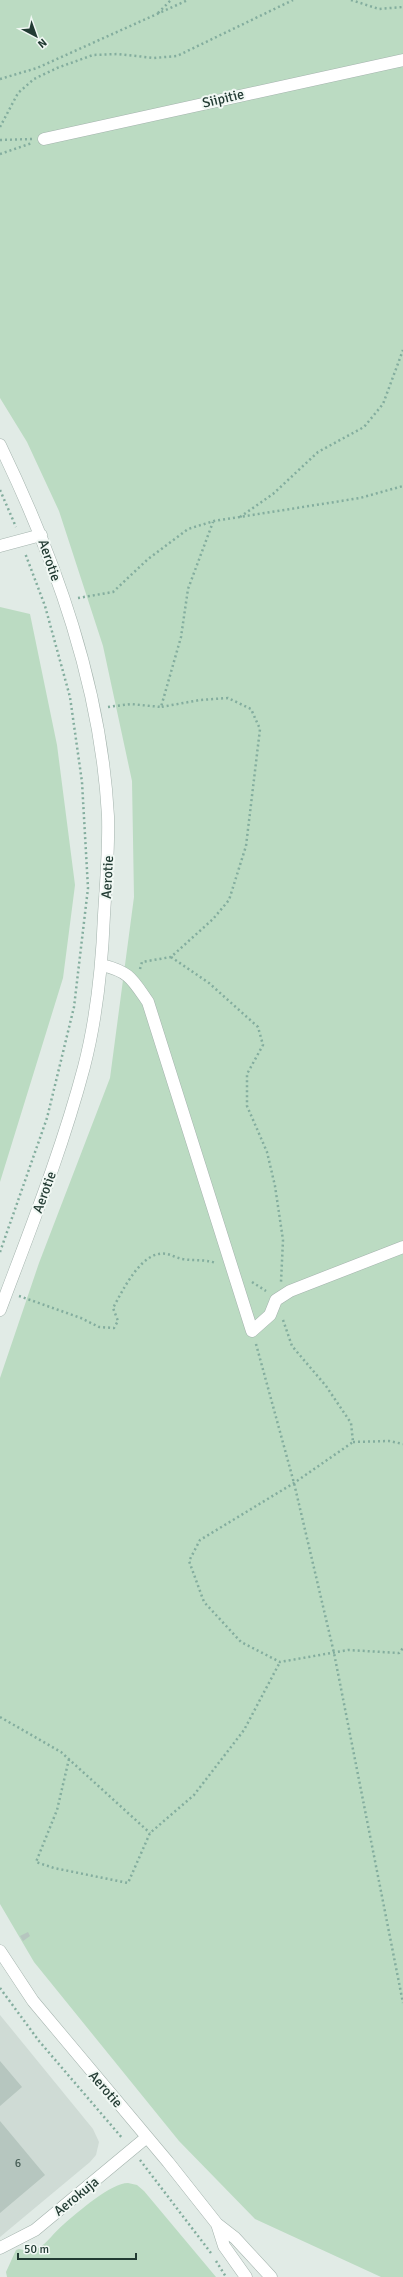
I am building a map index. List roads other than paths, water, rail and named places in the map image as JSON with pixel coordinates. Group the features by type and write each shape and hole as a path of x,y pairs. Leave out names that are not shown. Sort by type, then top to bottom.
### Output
{"street":[{"name":"Siipitie","path":"44,139 403,60"},
{"name":"Aerotie","path":"0,445 42,535 80,648 93,708 108,814 108,859 102,965 85,1065 68,1124 0,1310"},
{"path":"0,546 42,535"},
{"path":"102,965 120,970 135,983 148,1002 233,1275 252,1331 270,1315 274,1297 403,1247"},
{"name":"Aerotie","path":"0,1951 46,2017 147,2137 217,2224 235,2238 271,2277"},
{"name":"Aerokuja","path":"0,2248 35,2230 147,2137"},
{"name":"Aerotie","path":"217,2224 224,2246 246,2277"}]}
